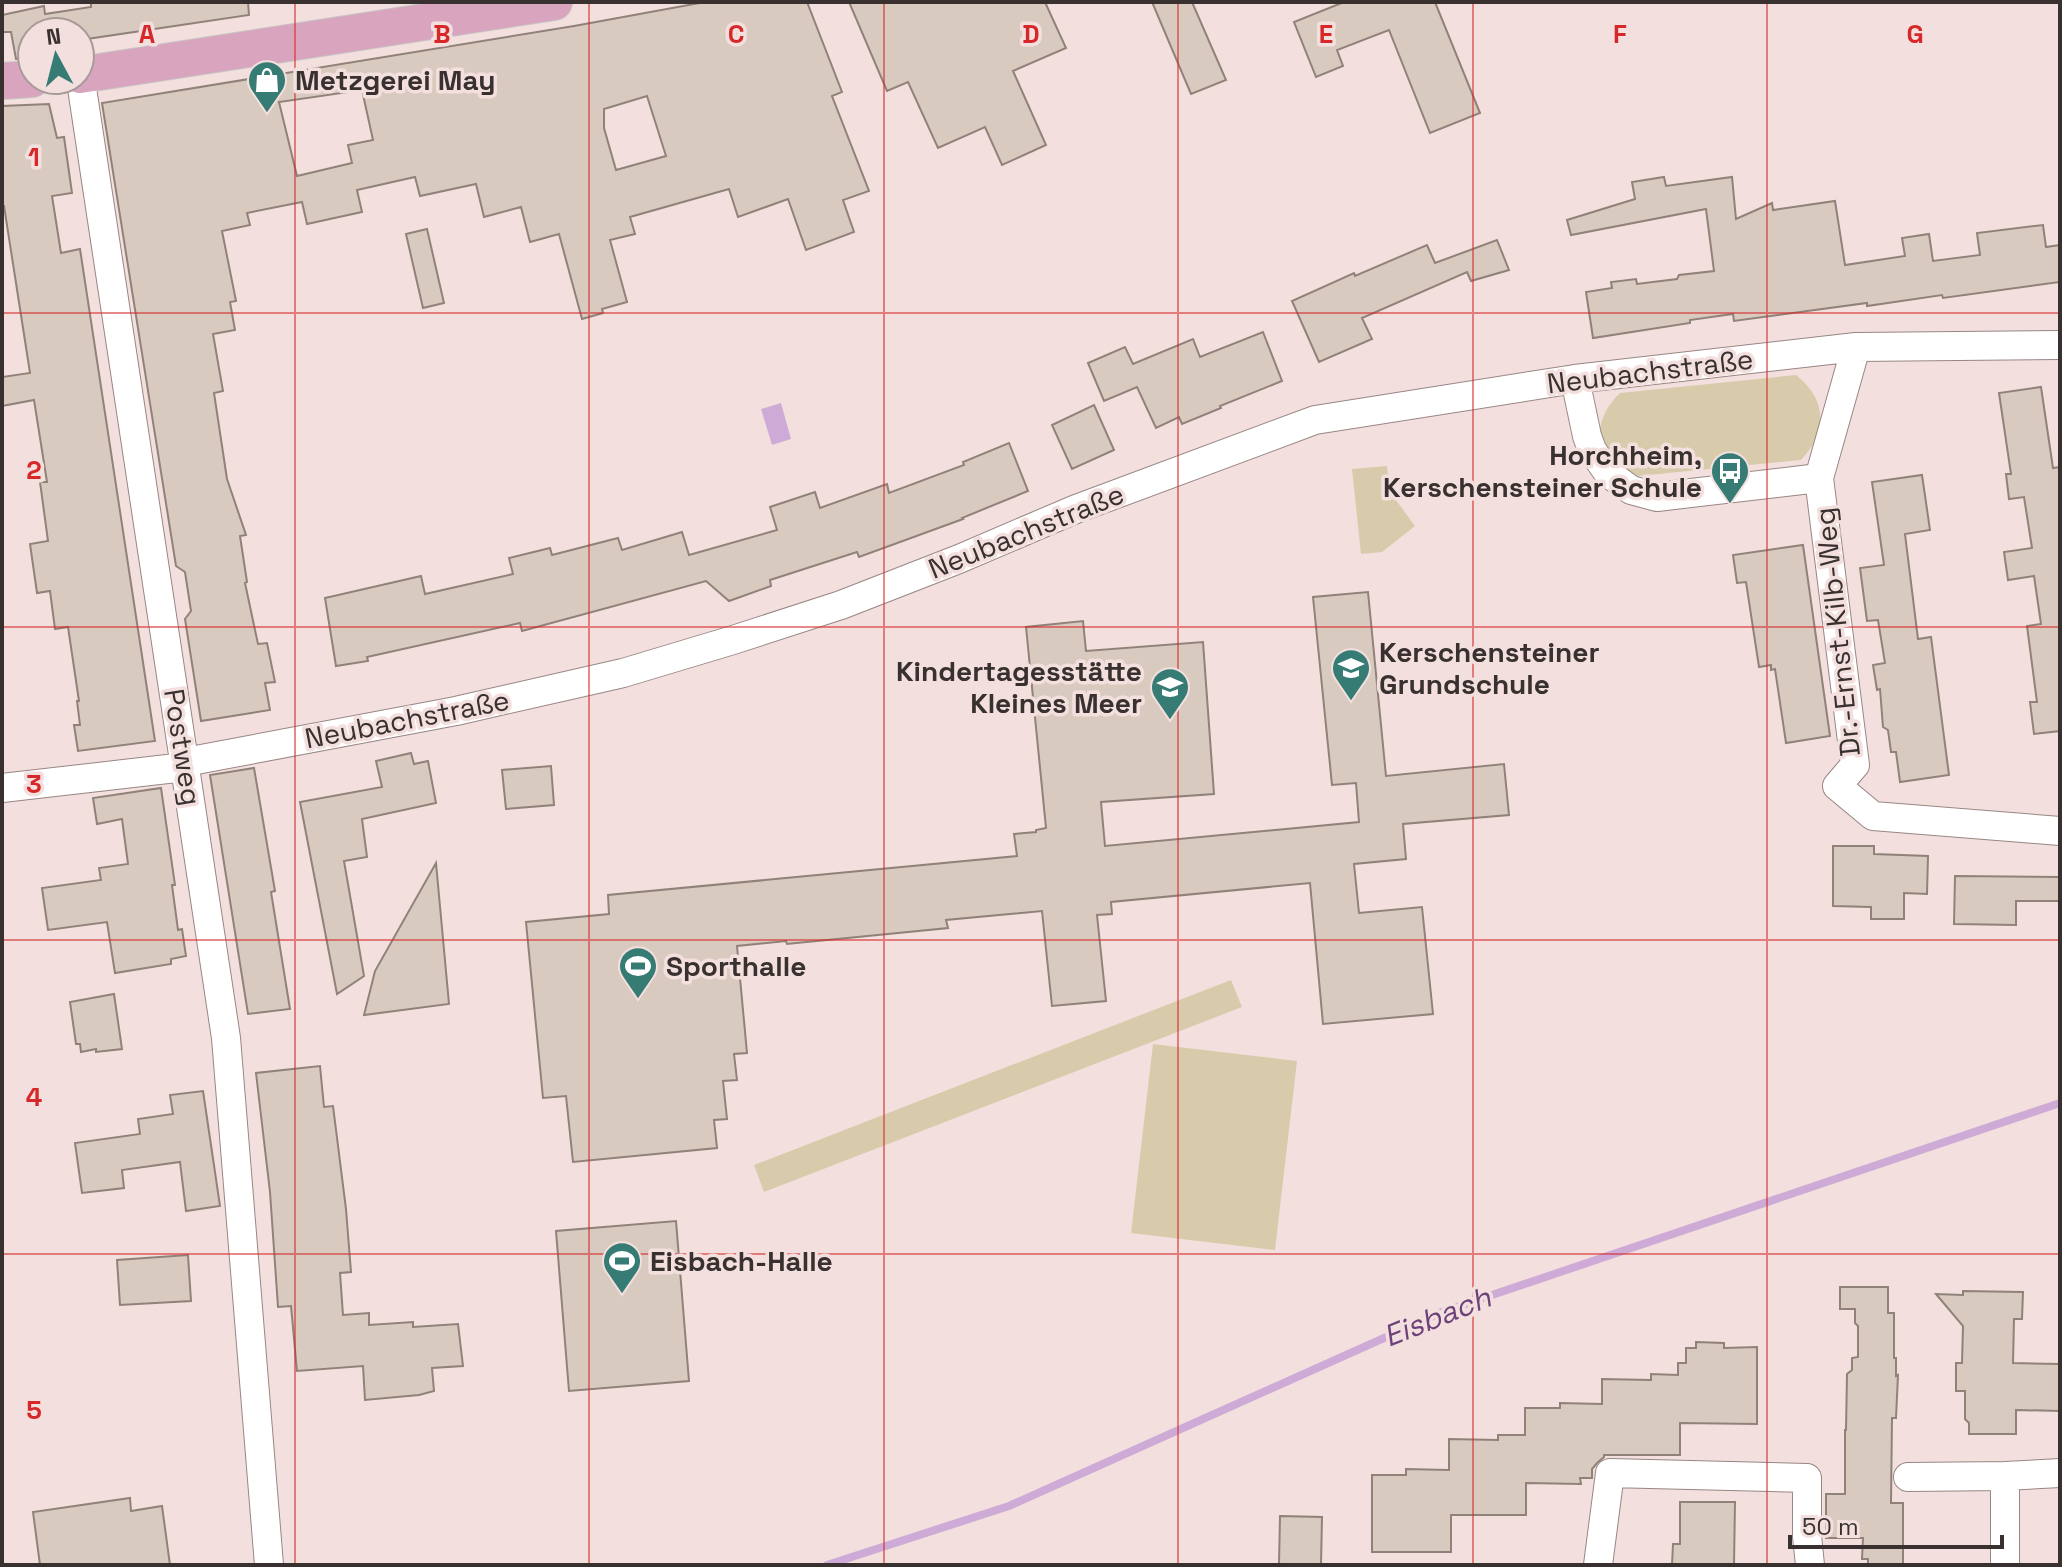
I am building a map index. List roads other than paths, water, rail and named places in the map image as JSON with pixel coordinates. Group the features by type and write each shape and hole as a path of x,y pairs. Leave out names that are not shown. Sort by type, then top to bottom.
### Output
{"main road":[{"path":"96,73 554,2"}],"street":[{"name":"Postweg","path":"83,96 226,1038 269,1565"},
{"name":"Neubachstraße","path":"2,788 185,765 196,760 456,711 623,673 841,605 1076,509 1315,420 1575,379 1856,347 2060,345"},
{"name":"Dr.-Ernst-Kilb-Weg","path":"1856,347 1819,478 1855,765 1837,786 1873,816 2060,831"},
{"name":"Dr.-Ernst-Kilb-Weg","path":"1575,379 1592,450 1608,473 1631,490 1657,497 1819,478"},
{"path":"1598,1565 1610,1473 1807,1478 1810,1565"},
{"path":"1908,1477 2060,1473"},
{"path":"2005,1476 2005,1565"}],"waterway":[{"name":"Eisbach","path":"827,1565 1009,1506 1442,1312 2060,1103"}],"place":[{"name":"Metzgerei May","path":"267,114"},
{"name":"Horchheim, Kerschensteiner Schule","path":"1730,505"},
{"name":"Kerschensteiner Grundschule","path":"1351,702"},
{"name":"Kindertagesstätte Kleines Meer","path":"1170,721"},
{"name":"Sporthalle","path":"638,1000"},
{"name":"Eisbach-Halle","path":"622,1295"}]}
